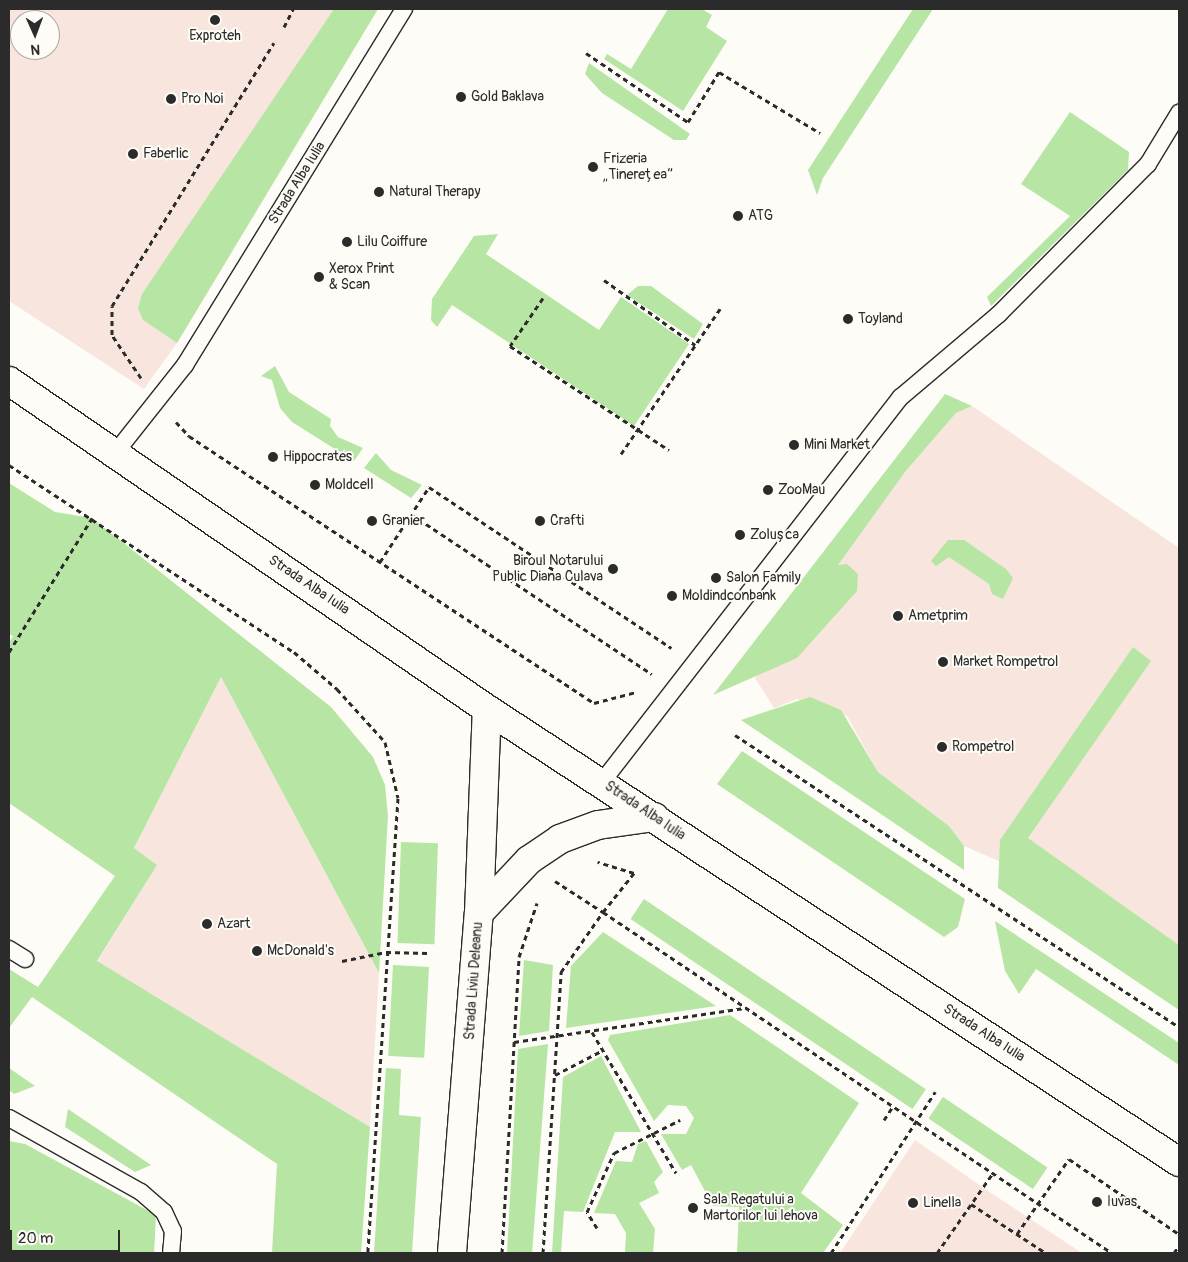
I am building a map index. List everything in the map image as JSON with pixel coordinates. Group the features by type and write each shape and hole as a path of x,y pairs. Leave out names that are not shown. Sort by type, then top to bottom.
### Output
{"main road":[{"name":"Strada Alba Iulia","path":"9,381 116,452 487,709 602,782 1179,1162"},
{"name":"Strada Liviu Deleanu","path":"452,1253 479,913 487,709"},
{"path":"479,913 529,860 560,839 598,825 654,817"}],"lane":[{"name":"Strada Alba Iulia","path":"116,452 185,365 404,9"},
{"path":"602,782 901,397 999,314 1148,164 1179,113"},
{"path":"9,948 25,959"},
{"path":"9,1118 141,1192 164,1212 173,1231 171,1253"}],"path":[{"path":"284,27 293,9"},
{"path":"274,43 112,306 112,335 157,401 189,436 594,704 639,691"},
{"path":"586,53 688,122 719,72 820,133"},
{"path":"604,280 695,345"},
{"path":"543,298 510,346 668,450"},
{"path":"621,454 720,309"},
{"path":"9,465 294,652 337,689 385,742 398,798 386,952 368,1253"},
{"path":"380,562 429,487 676,651"},
{"path":"411,514 659,678"},
{"path":"9,652 92,518"},
{"path":"735,735 1179,1027"},
{"path":"543,1253 561,972 603,912 634,873 598,862 591,864"},
{"path":"548,886 561,877"},
{"path":"554,881 746,1007 1112,1253"},
{"path":"502,1253 519,957 539,899"},
{"path":"342,961 386,952 428,953"},
{"path":"514,1042 592,1032 746,1007"},
{"path":"592,1032 676,1173"},
{"path":"554,1075 603,1050"},
{"path":"831,1253 935,1092"},
{"path":"884,1120 893,1106"},
{"path":"598,1228 587,1212 614,1153 680,1120"},
{"path":"1017,1234 1069,1159 1179,1234"},
{"path":"937,1253 993,1173"},
{"path":"972,1204 1046,1253"},
{"path":"1174,1253 1179,1245"}],"shaded area":[{"path":"9,9 378,9 177,343 144,389 9,301"},
{"path":"972,406 1179,548 1179,945 1028,838 1010,866 964,846 949,826 878,772 847,716 797,699 774,708 755,678 905,472 956,413"},
{"name":"McDonald's","path":"221,677 379,973 370,1127 97,962 157,865 134,848"},
{"path":"915,1140 991,1193 1082,1253 840,1253"}],"green space":[{"path":"334,9 378,9 177,343 143,320 138,308 142,294"},
{"path":"668,9 702,9 712,15 706,27 727,41 683,111 604,59 607,54 631,69"},
{"path":"913,9 933,9 823,178 817,195 808,170"},
{"path":"589,63 690,134 686,140 674,140 602,93 585,74"},
{"path":"1070,112 1129,152 1128,170 991,306 987,297 1070,216 1021,184"},
{"path":"498,234 486,254 599,330 621,297 689,344 634,426 452,305 437,327 431,320 432,299 474,236"},
{"path":"638,286 651,286 703,324 694,339 627,295"},
{"path":"275,366 289,392 331,419 330,426 338,437 363,448 354,461 292,422 280,408 272,380 261,376"},
{"path":"945,394 972,406 956,413 905,472 838,565 847,564 858,574 857,591 797,658 713,695"},
{"path":"376,453 391,470 422,485 411,498 364,468"},
{"path":"9,483 55,512 92,518 331,707 373,757 385,785 388,816 379,973 221,677 134,848 157,865 97,961 370,1127 361,1253 272,1253 277,1164 32,997 9,1028 9,969 38,987 115,876 9,803 9,642 13,636 9,634"},
{"path":"948,540 964,540 1006,569 1013,578 1003,599 992,594 989,584 949,557 936,566 931,561"},
{"path":"1133,647 1151,661 1028,838 1179,945 1179,1010 998,888 1000,840"},
{"path":"810,697 841,710 878,772 949,826 964,846 964,870 741,720"},
{"path":"742,751 965,899 958,927 944,937 717,784"},
{"path":"401,842 438,843 434,944 397,943"},
{"path":"644,899 926,1089 912,1109 631,919"},
{"path":"995,921 1179,1043 1179,1065 1036,969 1019,994 1005,971"},
{"path":"603,932 716,1006 566,1028 571,966"},
{"path":"524,960 553,965 549,1031 519,1036"},
{"path":"393,965 429,967 424,1058 388,1056"},
{"path":"730,1015 859,1103 801,1193 843,1225 823,1253 737,1253 739,1207 713,1206 691,1165 682,1170 661,1134 686,1134 694,1118 686,1106 668,1105 654,1121 608,1040 610,1035"},
{"path":"548,1044 532,1253 507,1253 518,1049"},
{"path":"601,1056 641,1132 615,1132 583,1212 564,1211 561,1253 552,1253 563,1077"},
{"path":"9,1068 35,1086 14,1094 9,1090"},
{"path":"386,1068 401,1069 399,1115 421,1117 412,1253 374,1253"},
{"path":"943,1097 1047,1167 1033,1189 928,1119"},
{"path":"68,1109 151,1165 135,1172 65,1127"},
{"path":"9,1141 25,1144 156,1215 154,1253 9,1253"},
{"path":"646,1141 663,1172 654,1182 659,1193 639,1203 655,1229 653,1253 625,1253 626,1233 615,1214 594,1213 616,1161 632,1162 638,1144"}],"place":[{"name":"Exproteh","path":"215,20"},
{"name":"Gold Baklava","path":"461,97"},
{"name":"Pro Noi","path":"171,99"},
{"name":"Faberlic","path":"133,154"},
{"name":"Frizeria „Tinerețea”","path":"593,167"},
{"name":"Natural Therapy","path":"379,192"},
{"name":"ATG","path":"738,216"},
{"name":"Lilu Coiffure","path":"347,242"},
{"name":"Xerox Print & Scan","path":"319,277"},
{"name":"Toyland","path":"848,319"},
{"name":"Mini Market","path":"794,445"},
{"name":"Hippocrates","path":"273,457"},
{"name":"Moldcell","path":"315,485"},
{"name":"ZooMau","path":"768,490"},
{"name":"Granier","path":"372,521"},
{"name":"Crafti","path":"540,521"},
{"name":"Zolușca","path":"740,535"},
{"name":"Biroul Notarului Public Diana Culava","path":"613,569"},
{"name":"Salon Family","path":"716,578"},
{"name":"Moldindconbank","path":"672,596"},
{"name":"Ametprim","path":"898,616"},
{"name":"Market Rompetrol","path":"943,662"},
{"name":"Rompetrol","path":"942,747"},
{"name":"Azart","path":"207,924"},
{"name":"McDonald's","path":"257,951"},
{"name":"Iuvas","path":"1097,1202"},
{"name":"Linella","path":"913,1203"},
{"name":"Sala Regatului a Martorilor lui Iehova","path":"693,1208"}]}
